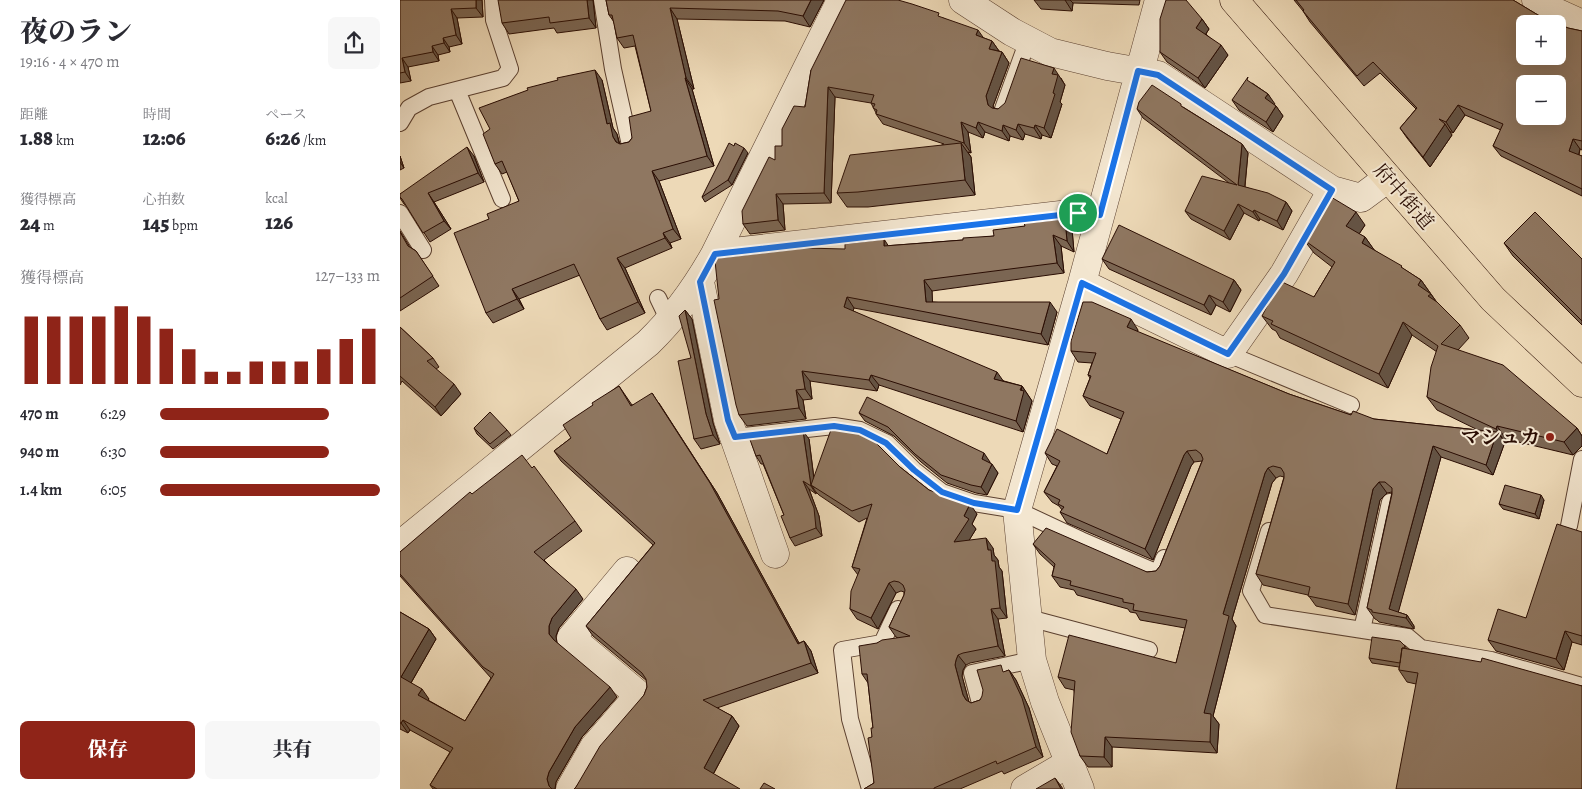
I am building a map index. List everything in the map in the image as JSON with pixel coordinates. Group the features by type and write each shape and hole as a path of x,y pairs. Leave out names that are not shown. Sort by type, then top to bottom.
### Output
{"main road":[{"name":"府中街道","path":"1234,0 1493,299 1582,383"}],"street":[{"path":"400,545 670,323 700,282 715,254 841,0"},
{"path":"963,0 1050,52 1158,75 1332,190 1362,198 1388,178"},
{"path":"1080,789 1045,702 1032,660 1017,510 1082,283 1138,71 1159,0"},
{"path":"1536,0 1547,8 1582,24"},
{"path":"1082,283 1228,354 1284,274 1332,190"},
{"path":"715,254 1078,213 1100,215"},
{"path":"700,282 728,420 775,554"},
{"path":"570,789 594,747 639,696 571,638 627,572"},
{"path":"1025,789 1070,763"}],"lane":[{"path":"400,123 410,108 429,97 503,78 510,69 494,20 493,0"},
{"path":"602,0 613,68 630,145"},
{"path":"1003,109 1028,40"},
{"path":"457,90 502,199"},
{"path":"400,213 423,250"},
{"path":"658,298 670,323"},
{"path":"1228,354 1351,405"},
{"path":"735,437 834,426 860,430 886,443 914,470 942,492 974,503 1017,510 1158,573 1168,547"},
{"path":"1569,526 1582,460"},
{"path":"1362,630 1390,502"},
{"path":"1274,512 1251,592 1265,614 1408,637 1421,648 1492,660 1582,686"},
{"path":"870,789 850,719 842,650 882,643 902,601"},
{"path":"1029,618 1149,650"},
{"path":"980,703 972,673 1032,660"}],"building":[{"path":"400,0 476,0 476,8 451,9 456,35 443,38 444,43 432,46 433,52 402,58 405,72 400,73"},
{"path":"498,0 587,0 589,18 550,23 549,17 502,23"},
{"path":"606,0 811,0 803,16 778,11 670,8 685,78 707,156 652,171 673,229 663,233 665,238 617,258 638,302 600,319 574,264 512,289 517,299 486,313 454,233 489,219 487,214 519,201 502,161 495,164 483,134 490,129 479,108 528,90 527,88 558,80 557,78 595,70 607,124 610,123 616,142 620,144 629,142 632,138 629,117 651,111 633,35 617,38 612,15 609,15"},
{"path":"846,0 898,0 939,13 938,16 978,30 976,35 992,41 989,49 1002,52 986,96 988,105 992,108 998,109 1005,103 1021,58 1054,68 1052,74 1058,75 1053,93 1055,94 1044,128 1035,125 1034,128 1018,124 1016,130 1003,125 1002,131 978,122 976,128 961,122 964,143 876,114 877,110 873,108 875,104 871,103 874,95 828,87 824,193 776,194 778,220 743,224 742,211 769,157 775,160 775,146 782,146 782,129 794,106 805,107 811,70"},
{"path":"1166,0 1186,0 1202,19 1196,28 1221,45 1198,78 1160,52 1160,19"},
{"path":"1296,0 1513,0 1538,15 1516,15 1516,65 1566,65 1566,27 1582,31 1582,141 1573,139 1569,151 1582,156 1582,189 1493,146 1503,124 1458,105 1446,122 1439,119 1445,124 1423,157 1400,128 1417,108 1373,62 1357,76"},
{"path":"1248,77 1247,80 1268,94 1265,98 1276,106 1266,122 1232,100"},
{"path":"1152,85 1181,104 1181,106 1242,144 1238,185 1268,193 1286,202 1277,221 1238,204 1224,231 1185,211 1202,176 1237,185 1137,109 1139,102"},
{"path":"729,143 734,146 735,143 744,148 728,180 702,197"},
{"path":"961,143 965,180 837,193 850,155"},
{"path":"467,147 478,173 428,193 444,221 423,233 400,197 400,194"},
{"path":"1331,197 1356,212 1346,226 1365,237 1362,243 1402,266 1421,280 1418,285 1431,294 1428,296 1437,302 1460,325 1441,344 1503,365 1577,428 1564,442 1497,426 1496,429 1427,397 1431,367 1438,346 1403,322 1379,374 1271,324 1273,321 1262,316 1280,281 1314,297 1335,262 1304,240"},
{"path":"1535,212 1582,259 1582,321 1504,243"},
{"path":"1065,219 1067,241 1053,235 1057,263 924,280 926,302 1050,302 1041,334 847,297 844,307 997,372 994,379 1022,386 1020,390 1024,391 1016,421 871,375 869,380 802,371 805,389 796,390 799,408 739,415 714,300 719,299 715,261 717,258 804,248 845,249 845,244 884,239 884,246 963,240 963,238 994,236 993,230 1025,226 1024,223"},
{"path":"1119,225 1234,280 1223,302 1209,295 1204,305 1102,259"},
{"path":"400,232 408,246 416,251 433,276 400,298"},
{"path":"1083,302 1092,302 1131,319 1127,327 1289,394 1351,415 1353,411 1374,419 1497,432 1486,465 1433,446 1389,609 1407,615 1406,618 1372,612 1372,610 1367,608 1392,494 1392,488 1385,482 1379,482 1373,489 1348,604 1308,596 1310,587 1256,574 1284,478 1281,468 1273,466 1268,468 1223,614 1229,616 1204,713 1211,714 1210,742 1105,737 1104,757 1080,756 1071,732 1075,681 1058,677 1069,635 1176,663 1187,620 1133,610 1134,604 1123,602 1123,599 1070,585 1071,581 1052,576 1055,564 1033,544 1046,528 1147,572 1156,571 1160,566 1203,459 1196,450 1187,451 1184,455 1145,549 1060,512 1064,507 1058,504 1060,500 1044,492 1060,461 1045,453 1057,429 1107,454 1124,412 1083,396 1091,376 1088,375 1096,353 1071,351 1071,341"},
{"path":"685,310 706,414 713,435 694,439 678,361 691,358 679,316"},
{"path":"400,327 433,358 427,361 454,384 435,407 400,376"},
{"path":"619,386 631,406 652,393 710,483 798,644 804,641 811,663 703,700 732,716 704,768 740,789 574,789 600,746 644,695 647,687 646,679 642,673 586,626 655,543 554,451 571,438 563,425"},
{"path":"867,397 984,453 982,459 992,464 981,487 941,475 915,454 888,427 859,413"},
{"path":"490,412 507,430 490,444 474,428"},
{"path":"832,427 850,430 874,441 900,467 929,490 970,504 964,516 969,519 954,542 986,538 988,550 991,550 992,561 995,561 1000,608 991,609 998,646 958,655 955,665 963,695 971,703 980,700 983,690 977,670 1001,665 1003,672 1009,670 1022,698 1036,747 997,764 996,761 934,789 864,789 874,783 868,738 872,737 871,728 873,728 867,674 862,674 859,646 910,636 889,627 904,595 905,590 899,582 889,583 871,618 850,609 851,591 860,569 852,567 872,504 852,511 811,485"},
{"path":"803,431 811,486 803,481 814,508 816,528 790,538 781,516 784,515 760,455 756,456 749,437"},
{"path":"522,455 532,468 534,466 575,521 534,552 576,589 552,618 549,634 610,687 575,727 549,772 547,779 552,789 437,789 430,785 453,748 403,720 400,723 400,612 429,629 401,677 422,689 418,695 465,721 494,674 483,667 400,574 400,552 470,492 472,494"},
{"path":"1505,485 1541,495 1535,514 1499,504"},
{"path":"1557,524 1582,532 1582,636 1565,631 1556,659 1488,640 1498,609 1526,618"},
{"path":"1372,637 1400,641 1405,646 1402,648 1400,663 1369,658"},
{"path":"1402,648 1481,662 1482,658 1582,686 1582,789 1396,789 1418,673 1399,670"},
{"path":"1055,778 1061,789 1036,789"},
{"path":"764,783 775,789 760,789"}],"place":[{"name":"マシュカ","path":"1550,437"}],"route":[{"path":"1138,71 1158,75 1217,116 1298,166 1332,190 1284,274 1228,354 1082,283 1017,510 974,503 942,492 914,470 886,443 860,430 834,426 782,430 735,437 728,420 700,282 715,254 1078,213 1100,215 1138,71"}]}
